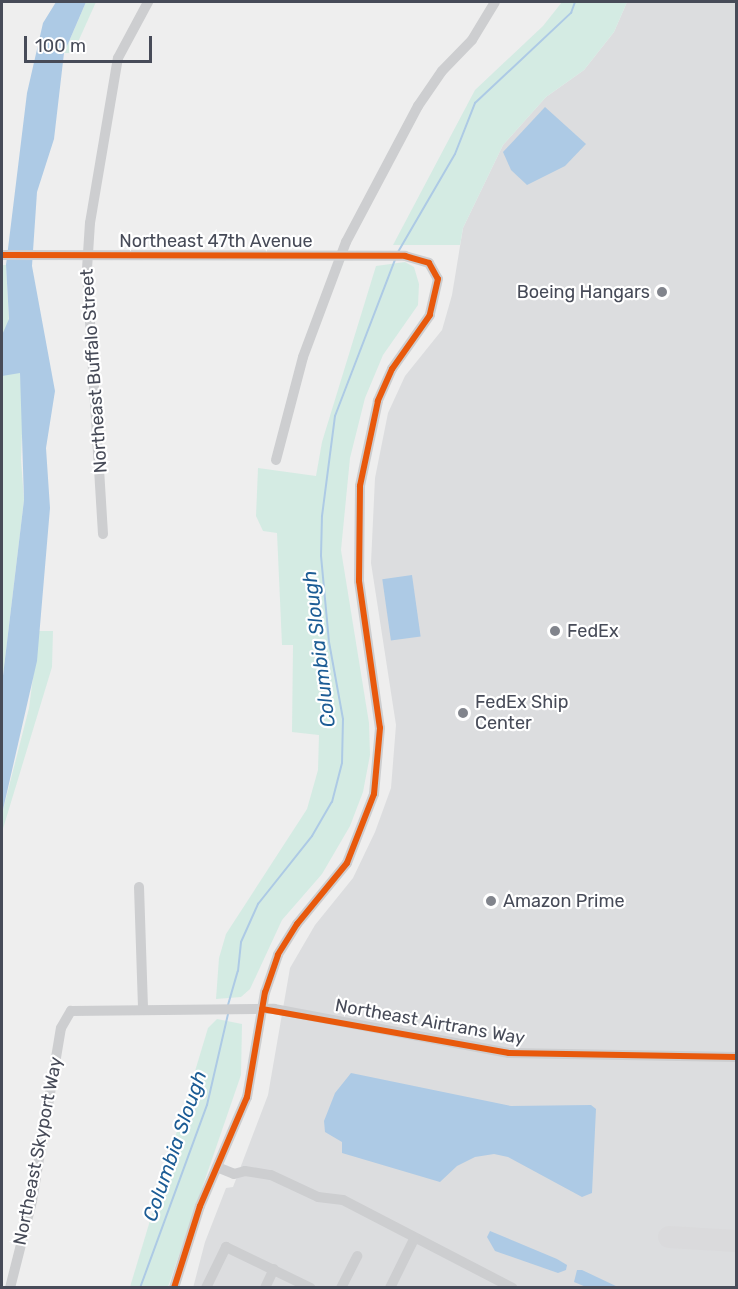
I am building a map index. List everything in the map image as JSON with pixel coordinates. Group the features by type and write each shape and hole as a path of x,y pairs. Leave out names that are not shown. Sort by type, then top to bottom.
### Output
{"street":[{"name":"Northeast Buffalo Street","path":"102,534 87,256 95,183 118,58 148,2"},
{"path":"276,460 303,357 340,256 418,106 442,71 472,40 495,2"},
{"name":"Northeast 47th Avenue","path":"2,255 405,256 429,263 438,279 434,307 382,389 367,436 360,486 359,581 380,728 376,784 347,862 282,947 262,1009"},
{"path":"139,887 142,1009"},
{"path":"174,1287 188,1240 247,1097 262,1009"},
{"name":"Northeast Airtrans Way","path":"67,1014 75,1010 262,1009 509,1053 736,1057"},
{"name":"Northeast Skyport Way","path":"10,1287 32,1201 67,1014"},
{"path":"217,1167 234,1174 245,1171 271,1175 318,1197 343,1200 414,1239 513,1287"},
{"path":"390,1287 414,1239"},
{"path":"206,1287 226,1247 311,1287"},
{"path":"341,1287 357,1256"},
{"path":"265,1287 274,1269"}],"shaded area":[{"path":"627,2 736,2 736,1287 193,1288 205,1242 226,1188 233,1187 268,1095 290,968 315,925 353,878 375,832 391,788 396,725 371,563 375,478 388,413 405,376 442,330 452,295 463,228 503,145 546,97 584,70 614,32"}],"green space":[{"path":"86,2 96,2 73,53 64,53"},
{"path":"562,2 627,2 614,32 584,70 546,97 503,145 463,228 460,245 393,245 475,90 543,26"},
{"path":"405,262 414,267 419,284 418,305 383,355 365,398 350,458 341,550 369,723 370,755 363,792 350,826 322,874 282,920 250,989 241,997 216,999 219,958 226,934 307,809 318,770 319,735 292,732 293,645 282,645 277,533 263,531 256,516 258,468 316,476 322,442 376,266"},
{"path":"2,265 6,265 10,341 20,372 23,406 21,460 24,500 2,684"},
{"path":"39,631 53,631 52,667 2,832 2,814 29,708"},
{"path":"217,1019 242,1024 241,1075 168,1287 130,1287 208,1028"}],"water":[{"path":"56,2 86,2 64,53 54,139 37,192 32,266 55,391 46,448 50,508 37,661 2,814 2,684 24,500 20,373 2,376 2,335 9,319 6,265 27,93 43,23"},
{"path":"545,107 586,144 565,166 527,185 511,170 503,152"},
{"path":"412,575 421,636 391,641 382,579"},
{"path":"351,1073 511,1106 591,1105 596,1109 592,1193 582,1197 508,1157 494,1154 475,1157 457,1166 440,1182 342,1153 342,1142 325,1132 324,1121 335,1093"},
{"path":"490,1231 557,1259 567,1265 566,1270 558,1273 495,1251 487,1237"},
{"path":"577,1270 582,1270 618,1287 586,1287 574,1282"}],"waterway":[{"name":"Columbia Slough","path":"398,252 455,154 475,103 571,13 575,2"},
{"name":"Columbia Slough","path":"228,1005 238,971 241,942 258,904 312,836 332,802 342,763 343,719 329,642 321,556 322,516 335,416 395,260"},
{"name":"Columbia Slough","path":"140,1288 207,1105 228,1014"}],"taxiway":[{"path":"669,1237 736,1241"}],"cycle path":[{"path":"2,255 405,256 429,263 438,279 430,315 392,369 378,401 360,486 359,581 380,728 374,794 347,863 297,924 278,955 265,992 247,1097 200,1206 174,1288"},
{"path":"262,1009 509,1053 736,1057"}],"place":[{"name":"Boeing Hangars","path":"662,292"},
{"name":"FedEx","path":"555,631"},
{"name":"FedEx Ship Center","path":"463,713"},
{"name":"Amazon Prime","path":"491,901"}]}
